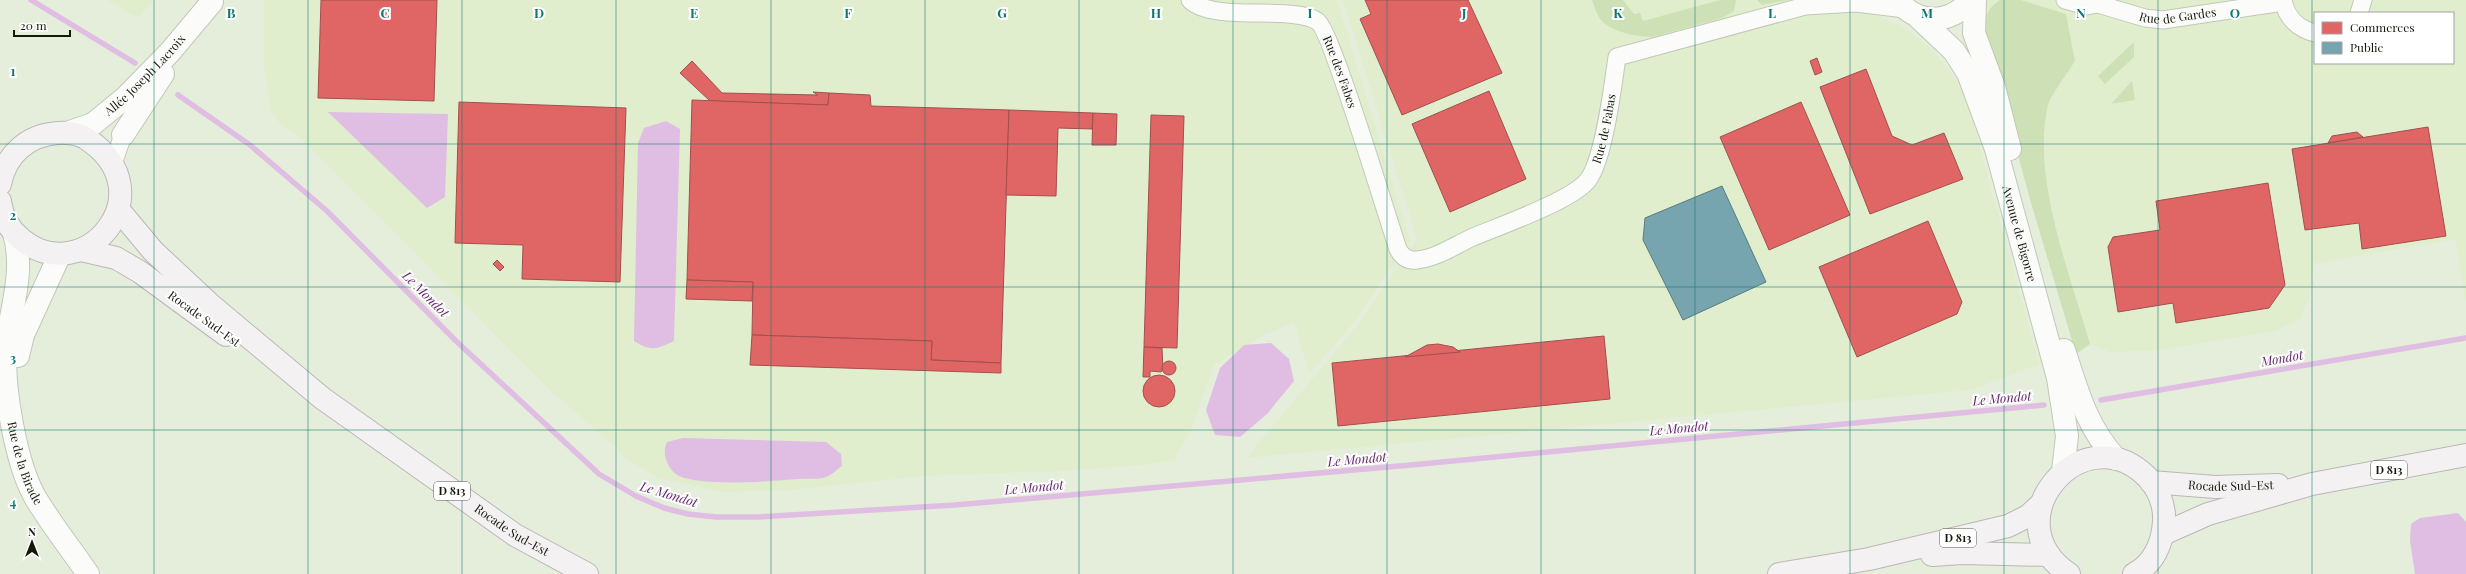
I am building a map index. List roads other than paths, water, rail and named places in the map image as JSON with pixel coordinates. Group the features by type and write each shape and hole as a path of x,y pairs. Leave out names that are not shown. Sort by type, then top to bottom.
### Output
{"main road":[{"path":"1907,9 1938,18 1953,15 1965,7 1971,0"},
{"name":"Avenue de Bigorre","path":"1975,0 1974,33 1994,88 2059,336 2085,413 2099,441 2116,459"},
{"name":"Allée Joseph Lacroix","path":"67,133 93,124 126,97 170,52 212,1"},
{"name":"Allée Joseph Lacroix","path":"123,135 212,1"},
{"name":"Avenue de Bigorre","path":"1907,9 1954,51 1968,73 1996,149 2058,378 2067,436 2063,471"},
{"path":"0,184 6,154 27,141 45,134 67,133 85,137 101,148 113,164 119,178 120,194 118,209 110,226 98,240 81,250 60,254 43,251 27,244 14,233 0,207"},
{"name":"Rocade Sud-Est","path":"118,209 153,251 212,306 322,398 515,535 587,574"},
{"name":"Rue de la Birade","path":"14,233 19,250 18,278 6,346 5,379 9,408 19,453 34,496 88,574"},
{"name":"Rocade Sud-Est","path":"81,250 116,258 140,272 266,365 322,398"},
{"name":"Rue de la Birade","path":"9,408 23,334 60,254"},
{"name":"Rocade Sud-Est","path":"2163,534 2208,514 2312,484 2466,455"},
{"path":"2069,574 2060,568 2049,555 2040,530 2041,504 2053,480 2063,471 2088,459 2116,459 2141,472 2151,482 2160,498 2165,516 2163,534 2158,549 2137,573"},
{"name":"Rocade Sud-Est","path":"2151,482 2215,488 2312,484"},
{"name":"D 813","path":"1779,574 1868,559 2008,526 2028,516 2041,504"},
{"name":"D 813","path":"1868,559 1962,553 2049,555"}],"street":[{"name":"Rue des Fabes","path":"1190,0 1208,9 1224,12 1265,12 1300,15 1318,21 1325,31 1345,86 1398,249"},
{"name":"Rue de Gardes","path":"2065,0 2087,6 2095,2 2145,18 2163,20 2283,1"},
{"path":"2359,12 2363,0"},
{"path":"2283,1 2288,14 2296,24 2314,33"},
{"name":"Rue de Fabas","path":"1398,249 1401,256 1409,260 1433,257 1575,191 1588,180 1599,155 1611,99 1617,57 1812,3 1856,3 1907,9"},
{"name":"Allée Joseph Lacroix","path":"113,164 123,135"}],"waterway":[{"name":"Le Mondot","path":"31,0 135,63"},
{"name":"Le Mondot","path":"178,95 250,145 327,211 456,341 599,474 636,496 664,508 688,514 716,517 758,517 955,505 1411,465 2044,405"},
{"name":"Mondot","path":"2101,400 2466,338"}]}
